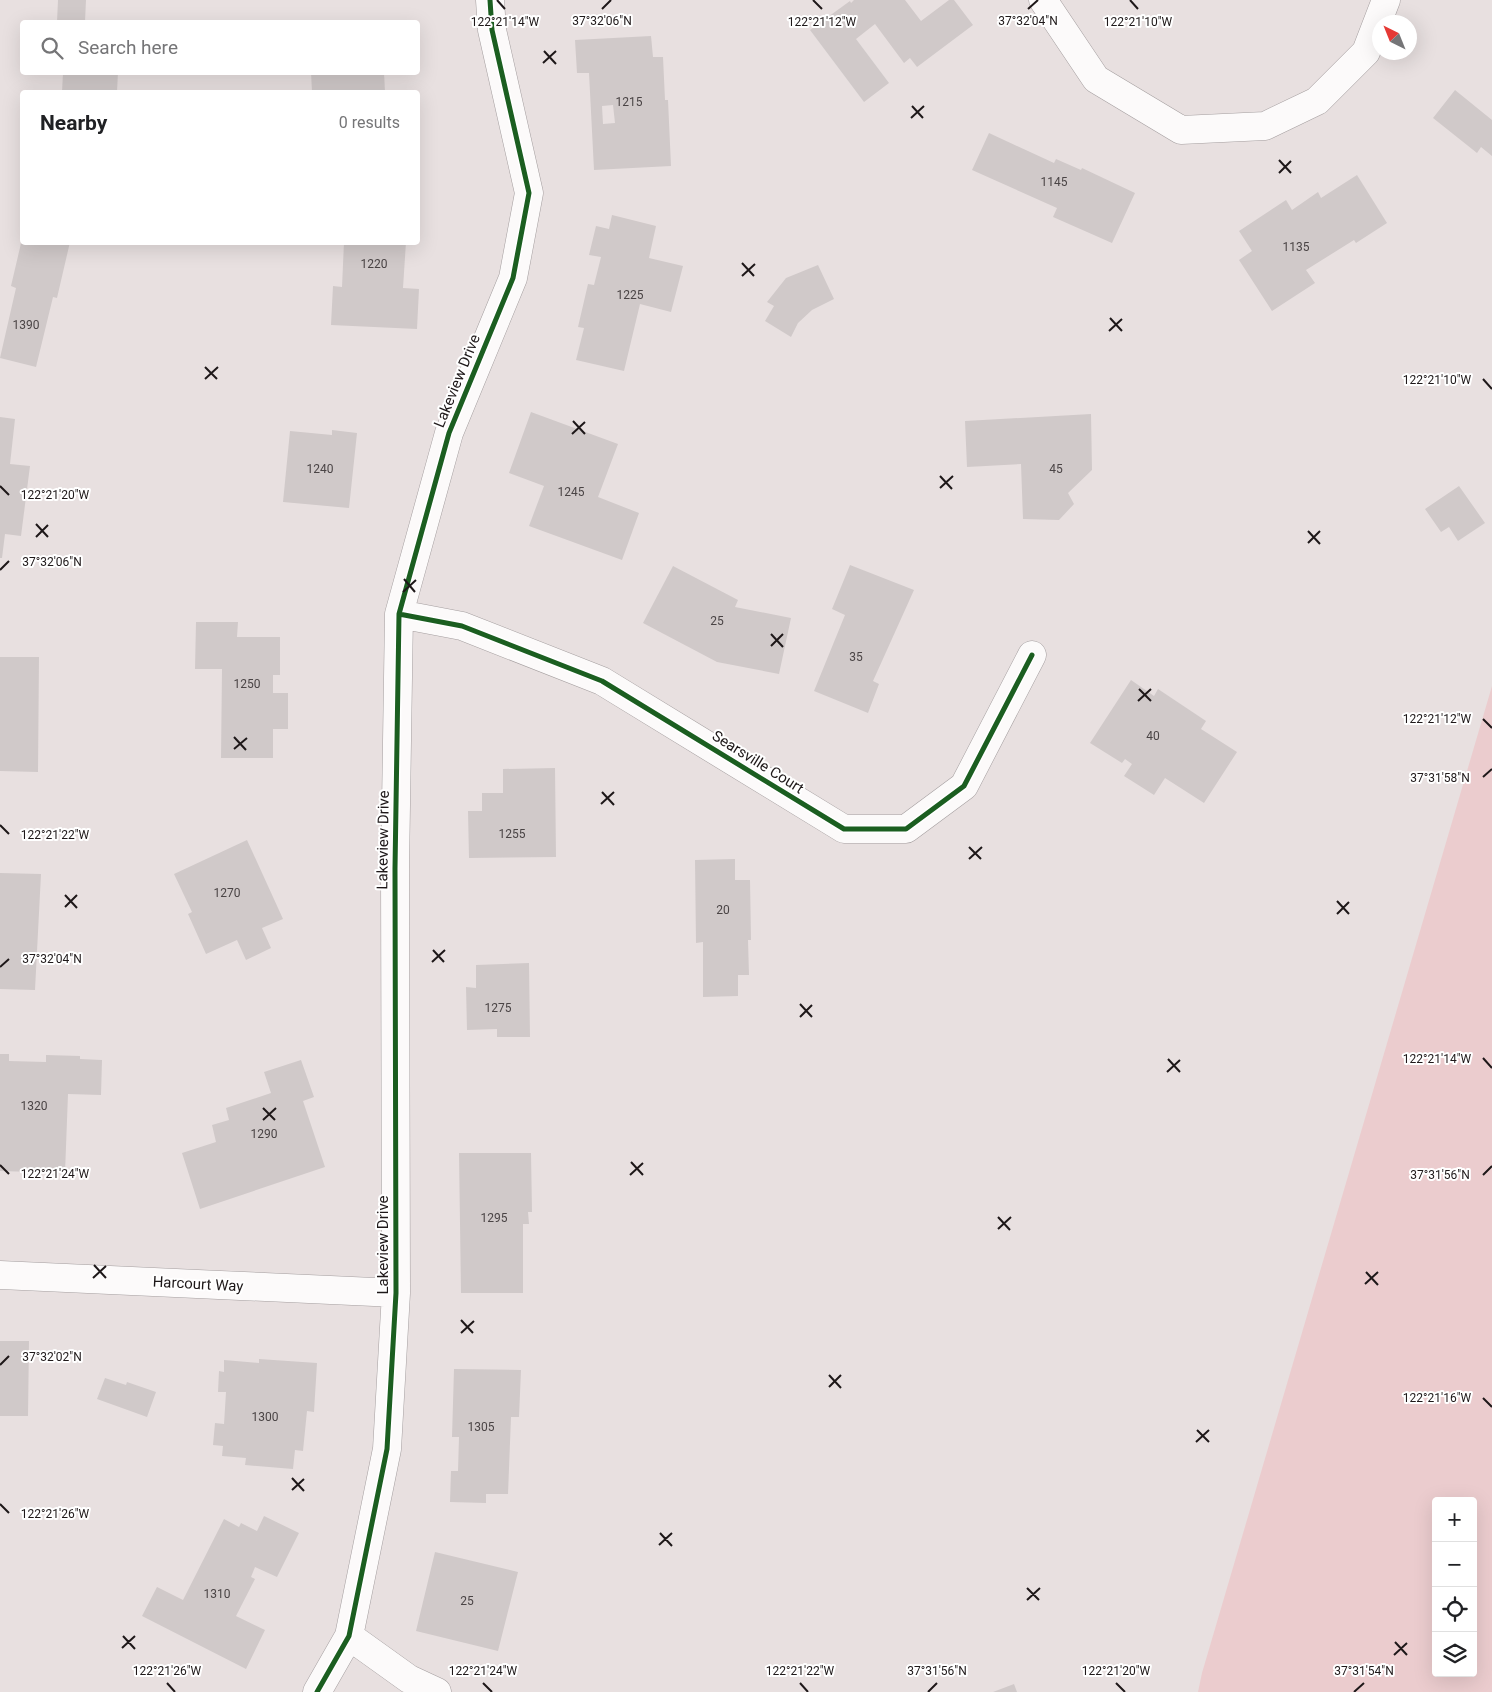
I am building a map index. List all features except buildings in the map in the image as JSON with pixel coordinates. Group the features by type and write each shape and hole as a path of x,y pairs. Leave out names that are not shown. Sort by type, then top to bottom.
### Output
{"street":[{"name":"Lakeview Drive","path":"317,1692 349,1636 387,1449 396,1293 395,869 399,614 449,433 512,278 529,193 492,30 490,0"},
{"path":"1043,0 1096,79 1181,130 1265,126 1317,100 1366,52 1386,0"},
{"name":"Searsville Court","path":"399,614 462,626 602,681 844,829 906,829 964,786 1032,655"},
{"name":"Harcourt Way","path":"0,1275 396,1293"},
{"path":"349,1636 409,1679 438,1692"}],"shaded area":[{"path":"1492,686 1492,1692 1198,1692 1202,1673"}],"cycle path":[{"path":"317,1692 349,1636 387,1449 396,1293 395,869 399,614 449,433 513,278 529,193 492,30 490,0"},
{"path":"399,614 462,626 602,681 844,829 906,829 964,786 1032,655"}]}
